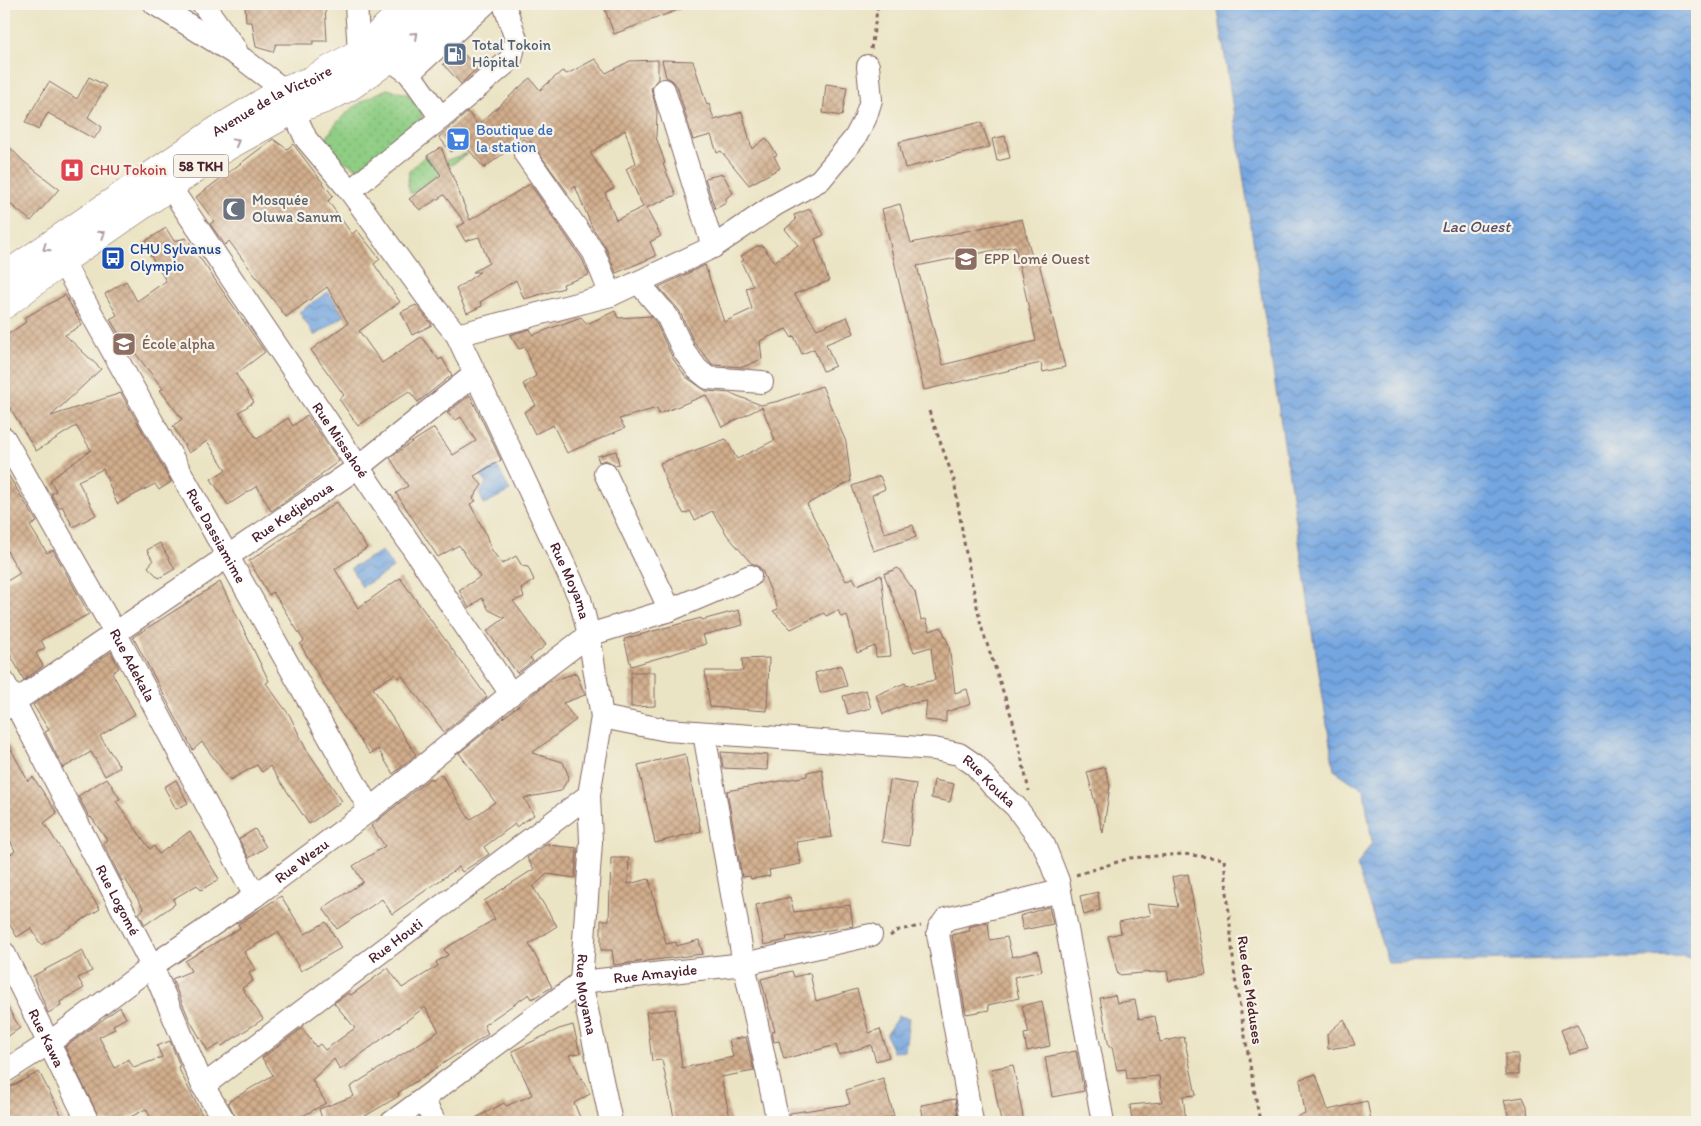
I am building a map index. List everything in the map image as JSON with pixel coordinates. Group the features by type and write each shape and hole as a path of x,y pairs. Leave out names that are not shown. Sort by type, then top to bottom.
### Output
{"highway":[{"name":"Avenue de la Victoire","path":"4,305 62,261 226,147 310,81 358,53 410,4"},
{"name":"58 TKH","path":"399,66 450,4"},
{"name":"Avenue de la Victoire","path":"4,277 216,131 288,100 325,99 399,66"}],"street":[{"path":"155,4 243,59 288,100"},
{"path":"203,4 243,59"},
{"path":"356,4 358,53"},
{"path":"441,118 399,66 485,4"},
{"path":"350,191 511,59 516,39 504,4"},
{"path":"457,334 611,295 713,247 775,205 820,180 855,138 865,119 871,100 868,66"},
{"path":"664,90 713,247"},
{"name":"Rue Moyama","path":"288,100 306,139 350,191 431,303 457,334 572,579 589,635 602,716 590,795 591,842 581,982 611,1122"},
{"path":"525,154 594,253 611,295"},
{"name":"Rue Missahoé","path":"170,187 510,694"},
{"name":"Rue Dassiamime","path":"62,261 370,810"},
{"path":"639,283 667,316 684,351 697,369 708,378 762,382"},
{"name":"Rue Kedjeboua","path":"9,705 358,468 475,374"},
{"name":"Rue Adekala","path":"4,438 116,634 255,896"},
{"path":"605,473 670,610"},
{"name":"Rue Wezu","path":"4,1072 49,1043 152,966 255,896 370,810 510,694 589,635 670,610 750,576"},
{"name":"Rue Logomé","path":"4,682 9,705 152,966 203,1086 225,1122"},
{"name":"Rue Kouka","path":"602,716 667,730 934,748 959,754 976,765 992,785 1016,807 1039,835 1059,886 1103,1122"},
{"path":"704,733 744,964 778,1122"},
{"name":"Rue Houti","path":"203,1086 590,795"},
{"path":"972,1122 938,934 939,928 946,919 1059,886"},
{"name":"Rue Amayide","path":"581,982 744,964 871,935"},
{"name":"Rue Kawa","path":"4,953 88,1122"},
{"path":"392,1122 581,982"},
{"path":"424,1100 435,1122"}],"path":[{"path":"868,66 878,4"},
{"path":"929,411 954,480 965,548 981,626 1012,721 1030,797"},
{"name":"Rue des Méduses","path":"1059,886 1130,858 1184,854 1224,859 1235,979 1260,1122"},
{"path":"871,935 884,940 899,930 918,925 928,926 938,934"}],"green space":[{"path":"387,89 415,96 420,103 422,118 419,131 370,168 355,167 339,158 326,140 344,115 360,103"},
{"path":"468,153 413,193 410,193 408,185 409,171 426,155 435,168 447,160"}],"water":[{"name":"Lac Ouest","path":"1217,4 1697,4 1697,960 1683,956 1388,963 1357,866 1372,842 1364,790 1334,770"},
{"path":"328,292 344,316 315,336 299,312"},
{"path":"497,466 510,491 484,504 479,493 486,484 481,475"},
{"path":"382,551 393,568 362,587 351,568"},
{"path":"898,1016 909,1018 905,1051 893,1052 886,1035"}],"building":[{"path":"245,4 313,4 313,7 325,6 327,41 313,41 313,44 276,44 273,52 256,47 252,22 246,22"},
{"path":"603,4 690,4 691,5 614,34"},
{"path":"459,49 477,68 461,84 443,64"},
{"path":"595,59 606,73 630,61 658,60 658,79 651,88 657,112 656,137 665,163 663,164 676,195 646,208 661,236 650,242 656,256 616,273 606,248 592,227 575,186 568,193 531,142 523,139 484,168 463,143 451,152 439,137 468,112 478,125 530,78 540,90 562,71 567,74","holes":["625,130 636,163 626,169 643,207 616,220 605,193 614,188 590,153"]},
{"path":"662,60 693,61 707,105 709,104 714,120 742,112 752,149 766,138 777,155 774,156 780,168 749,185 721,151 717,153 711,135 693,140 677,86 666,77"},
{"path":"89,77 106,86 88,117 102,127 94,139 48,113 38,130 25,122 49,82 77,99"},
{"path":"826,84 847,87 842,116 823,113"},
{"path":"981,122 990,147 905,168 899,142"},
{"path":"1005,136 1010,158 997,161 992,139"},
{"path":"273,139 287,149 293,144 333,196 328,201 352,234 357,230 380,259 374,264 400,302 359,331 382,363 421,337 439,360 442,358 452,375 418,402 409,391 358,426 339,399 344,395 311,350 348,323 327,287 286,317 229,241 225,245 210,224 214,221 196,197"},
{"path":"4,141 23,161 59,189 31,221 4,199"},
{"path":"441,147 470,220 530,184 582,259 589,275 563,284 564,288 524,299 516,280 480,302 482,306 467,313 456,289 480,272 473,272 489,263 479,237 465,241 457,227 465,223 444,195 420,210 409,199 441,175 427,156"},
{"path":"723,174 733,193 726,198 726,203 715,209 705,178"},
{"path":"900,204 911,243 1022,219 1033,260 1038,259 1065,367 1043,372 1041,363 924,390 882,209","holes":["1015,246 1036,341 943,365 917,266"]},
{"path":"810,209 824,235 815,239 829,281 794,294 817,329 847,317 854,333 826,344 835,366 823,371 814,349 802,354 794,336 792,338 786,329 760,341 762,359 743,367 713,365 695,344 679,310 659,287 705,265 724,322 752,309 746,288 753,286 741,262 744,260 741,256 757,246 763,246 774,262 798,245 785,229 796,220 794,215"},
{"path":"166,228 174,241 186,238 265,352 236,374 254,402 239,412 257,439 288,418 293,426 307,415 339,461 271,511 257,486 228,505 211,479 226,470 207,441 189,453 173,426 182,419 160,390 163,389 132,349 129,351 110,319 117,315 105,294 126,281 137,301 166,281 143,243"},
{"path":"65,295 82,325 65,335 101,369 51,416 121,393 171,482 159,490 155,484 117,504 103,469 78,481 96,515 73,527 62,506 59,508 51,494 56,491 50,480 91,450 76,426 36,451 4,398 4,337 26,322 24,318"},
{"path":"416,305 432,325 412,335 401,312"},
{"path":"615,311 618,318 650,316 656,323 673,359 686,377 706,391 730,393 761,405 779,401 822,386 846,442 851,481 807,504 846,581 853,577 857,585 881,575 891,656 876,657 875,646 857,653 847,615 841,617 838,610 826,616 824,613 791,629 773,611 778,609 762,570 757,565 751,563 727,535 712,511 695,520 690,511 684,514 668,487 660,463 726,439 737,459 775,440 762,407 722,427 706,395 659,414 657,408 619,419 625,428 567,453 553,425 535,434 524,412 536,405 523,384 536,376 525,347 519,349 510,335 530,329 533,335 581,317 587,324"},
{"path":"470,395 501,460 474,476 482,485 473,498 476,501 470,504 485,532 491,549 502,564 516,556 522,566 528,567 534,580 521,589 524,597 513,601 546,645 530,658 533,661 517,673 487,631 505,618 489,610 482,598 469,608 459,590 480,577 459,545 438,557 396,493 408,486 390,458 434,428 453,455 476,441 461,417 456,420 447,413"},
{"path":"616,451 619,464 615,465 606,460 599,462 597,456"},
{"path":"4,468 37,522 30,526 47,553 53,550 89,614 41,640 45,648 36,653 43,666 24,680 4,643 4,583 20,573 4,546"},
{"path":"880,476 885,489 872,495 884,533 913,525 916,537 873,551 852,486"},
{"path":"337,502 367,548 335,569 358,608 400,578 487,697 444,732 402,676 398,678 395,674 373,688 416,755 393,774 378,749 370,754 339,710 300,644 304,641 273,592 269,595 249,561"},
{"path":"160,543 175,569 159,578 148,567 153,561 147,550"},
{"path":"898,568 915,592 921,620 926,619 930,631 941,627 949,645 955,693 967,689 971,704 946,712 946,722 925,720 927,701 908,704 883,714 876,695 905,683 907,686 935,680 931,647 914,652 884,574"},
{"path":"220,582 269,681 266,683 290,716 306,749 342,801 309,824 270,766 262,772 257,765 230,780 202,742 193,750 133,637"},
{"path":"739,610 743,625 703,635 706,644 631,666 624,639 701,618 702,620"},
{"path":"111,652 119,668 112,673 135,714 100,736 120,767 105,776 91,752 63,768 45,732 49,730 33,705"},
{"path":"769,658 767,711 710,707 705,671 743,671 742,659"},
{"path":"841,665 847,686 820,693 815,673"},
{"path":"631,672 655,672 655,706 631,707"},
{"path":"576,673 585,695 563,703 576,720 532,753 563,762 569,777 561,791 524,798 534,815 516,827 515,824 484,847 489,854 462,872 459,867 392,914 382,899 337,929 323,908 363,882 353,866 385,846 371,826 430,778 432,780 441,774 470,820 495,802 459,753 548,682"},
{"path":"866,690 871,708 848,714 843,696"},
{"path":"4,736 28,781 33,777 57,813 44,823 100,909 41,945 31,928 17,937 4,915 4,859 15,851 4,827"},
{"path":"721,752 768,755 767,770 723,768"},
{"path":"685,754 701,831 655,843 638,765"},
{"path":"1105,767 1110,786 1103,833 1087,772"},
{"path":"822,769 832,837 796,842 801,864 769,870 770,876 751,879 750,876 742,877 727,791 807,776 807,772"},
{"path":"107,778 120,799 116,801 150,849 154,846 159,854 190,831 219,879 201,890 197,885 173,899 175,904 145,925 139,913 144,909 125,879 122,881 103,843 107,840 90,818 78,796"},
{"path":"176,780 188,803 176,809 164,787"},
{"path":"890,780 916,784 909,846 882,842"},
{"path":"934,780 954,784 950,802 931,798"},
{"path":"255,829 266,847 249,858 239,839"},
{"path":"548,843 549,845 577,848 575,878 547,874 533,887 557,926 529,944 552,987 532,999 529,994 484,1025 488,1034 398,1093 399,1096 355,1122 323,1122 319,1109 354,1096 350,1087 439,1031 425,1007 340,1070 334,1059 312,1080 326,1103 292,1122 238,1122 228,1102 273,1075 262,1058 302,1028 316,1047 320,1044 325,1050 355,1028 334,1003 349,993 351,995 388,968 402,988 438,966 436,962 448,955 444,949 495,919 484,901 534,869 527,858"},
{"path":"611,858 629,858 628,884 649,879 666,944 676,942 677,946 699,940 703,954 614,965 612,950 601,950 601,920 609,920"},
{"path":"1188,874 1206,974 1169,981 1167,971 1118,975 1108,936 1121,933 1119,922 1151,915 1148,904 1178,907 1172,877"},
{"path":"1098,892 1100,910 1084,915 1080,896"},
{"path":"281,896 305,934 326,922 341,948 301,971 278,932 244,952 255,969 249,973 253,981 242,988 263,1019 222,1046 220,1044 208,1051 190,1021 172,979 191,971 185,961 240,928 238,924"},
{"path":"790,897 794,912 850,905 853,926 786,937 787,940 764,945 756,905"},
{"path":"1049,907 1053,924 1023,930 1020,916"},
{"path":"988,922 990,940 1007,937 1012,957 1038,951 1042,971 1014,977 1019,998 988,1005 989,1010 966,1014 952,935 970,931 969,927"},
{"path":"82,950 92,971 78,978 84,988 60,1002 61,1006 48,1013 33,976"},
{"path":"792,971 794,977 810,973 816,1001 857,989 869,1033 880,1029 889,1057 876,1061 871,1045 839,1055 836,1045 784,1059 779,1041 774,1042 772,1032 775,1031 761,979"},
{"path":"1115,995 1117,1003 1135,1000 1139,1019 1155,1016 1160,1042 1184,1037 1196,1095 1183,1096 1186,1122 1132,1122 1130,1105 1162,1102 1159,1076 1127,1079 1126,1069 1117,1070 1112,1047 1109,1047 1100,998"},
{"path":"4,1001 20,1028 4,1039"},
{"path":"1042,1001 1050,1046 1027,1051 1024,1034 1029,1033 1022,1006"},
{"path":"120,1007 126,1018 113,1025 115,1029 99,1037 115,1068 128,1059 134,1068 162,1057 157,1046 170,1041 180,1066 178,1067 203,1117 205,1115 210,1122 153,1122 146,1109 121,1122 101,1122 65,1047"},
{"path":"675,1009 682,1068 733,1057 729,1040 746,1037 754,1071 721,1077 731,1122 675,1122 662,1060 652,1061 646,1012"},
{"path":"1344,1019 1355,1045 1328,1049 1327,1034"},
{"path":"1577,1024 1588,1049 1570,1054 1561,1030"},
{"path":"573,1025 580,1053 569,1055 590,1094 574,1103 582,1122 468,1122 504,1103 506,1106 532,1095 512,1051 559,1029"},
{"path":"1076,1051 1084,1091 1052,1097 1045,1057"},
{"path":"1505,1054 1518,1054 1518,1075 1505,1075"},
{"path":"1013,1065 1024,1122 1001,1122 991,1069"},
{"path":"39,1072 65,1122 4,1122 4,1090"},
{"path":"1316,1074 1328,1110 1367,1101 1371,1120 1359,1122 1298,1122 1298,1116 1305,1114 1300,1079"},
{"path":"883,1078 894,1116 876,1122 791,1122 790,1113 850,1104 846,1090"},
{"path":"1523,1097 1527,1106 1528,1122 1510,1122 1504,1100"},
{"path":"955,1099 959,1122 924,1122 921,1105"}],"place":[{"name":"Total Tokoin Hôpital","path":"455,54"},
{"name":"Boutique de la station","path":"458,139"},
{"name":"CHU Tokoin","path":"72,170"},
{"name":"Mosquée Oluwa Sanum","path":"234,209"},
{"name":"CHU Sylvanus Olympio","path":"113,258"},
{"name":"EPP Lomé Ouest","path":"966,259"},
{"name":"École alpha","path":"124,344"}]}
